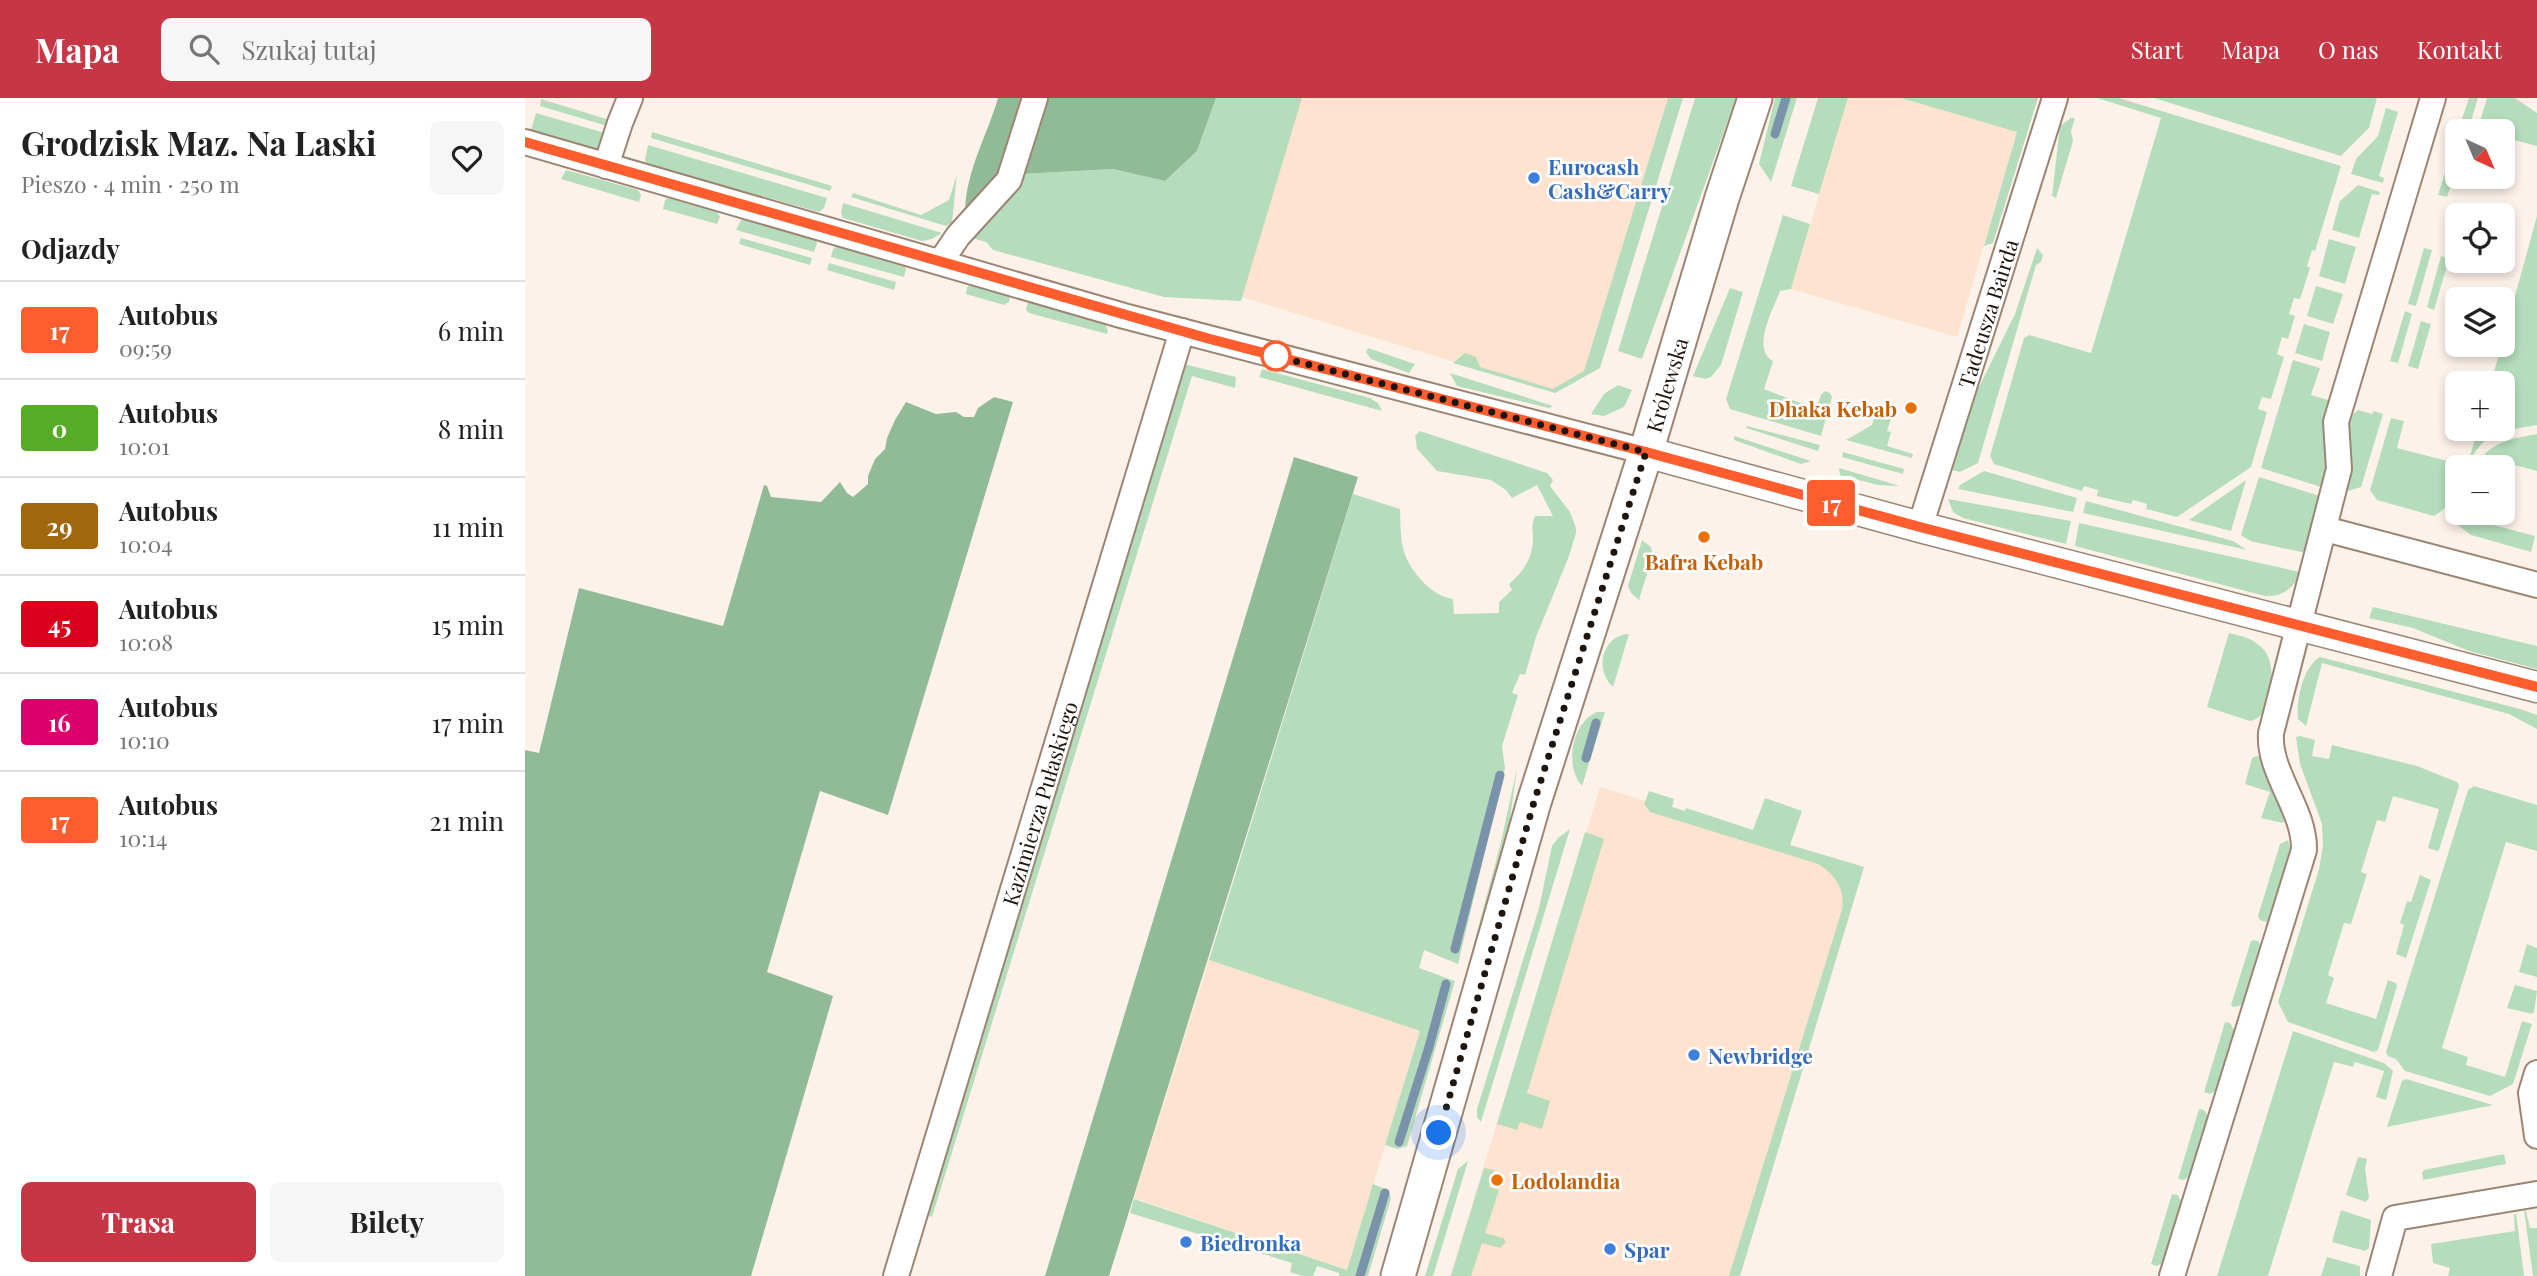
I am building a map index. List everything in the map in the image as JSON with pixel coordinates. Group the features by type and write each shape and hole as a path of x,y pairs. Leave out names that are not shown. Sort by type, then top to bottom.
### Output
{"main road":[{"name":"Królewska","path":"1398,1276 1534,802 1755,98"}],"street":[{"path":"606,166 631,98"},
{"path":"941,261 958,236 1009,180 1035,98"},
{"name":"Tadeusza Bairda","path":"1920,527 2055,98"},
{"path":"2172,1276 2304,850 2303,832 2270,738 2339,469 2336,422 2433,98"},
{"path":"525,142 1182,331 2537,687"},
{"name":"Kazimierza Pułaskiego","path":"897,1276 1182,331"},
{"path":"2325,529 2537,585"},
{"path":"2537,1073 2531,1093 2537,1136"},
{"path":"2379,1276 2395,1217 2537,1194"}],"shaded area":[{"path":"1302,98 1680,98 1598,369 1555,393 1242,297"},
{"path":"1848,98 1901,98 2017,132 1957,337 1791,289"},
{"path":"1600,787 1864,867 1740,1276 1450,1276"},
{"path":"1209,960 1420,1031 1347,1270 1134,1198"}],"green space":[{"path":"998,98 1028,98 1008,166 977,201 965,210 973,166"},
{"path":"1043,98 1216,98 1197,151 1165,181 1113,169 1022,174"},
{"path":"1216,98 1302,98 1241,301 1164,297 993,250 986,242 972,238 1022,174 1113,169 1165,181 1197,151"},
{"path":"1668,98 1683,98 1600,368 1555,393 1453,363 1465,353 1476,357 1480,367 1553,389 1584,371"},
{"path":"1695,98 1736,98 1642,359 1618,351"},
{"path":"1775,98 1797,98 1771,182 1759,164"},
{"path":"1818,98 1848,98 1819,194 1791,186"},
{"path":"1901,98 2038,98 1993,243 1984,246 2017,132"},
{"path":"2097,98 2119,98 2341,166 2315,251 2312,250 2307,266 2310,268 2300,299 2294,298 2289,314 2295,316 2288,339 2282,337 2277,354 2284,357 2271,399 2262,397 2258,409 2267,412 2251,467 2177,517 2146,509 2147,504 2133,500 2131,504 2097,496 2098,490 2084,486 2082,491 1994,464 1990,456 2024,338 2029,335 2091,353 2161,118"},
{"path":"2154,98 2377,98 2369,128 2341,156"},
{"path":"2469,98 2478,98 2472,119 2462,119"},
{"path":"2487,98 2515,98 2537,113 2537,146 2515,140 2515,119 2481,119"},
{"path":"541,99 613,121 611,127 540,106"},
{"path":"2386,108 2398,112 2379,176 2384,178 2383,183 2351,174 2356,159 2378,136"},
{"path":"536,113 608,134 599,151 531,130"},
{"path":"2075,118 2071,131 2073,141 2056,198 2052,196 2060,126"},
{"path":"652,132 832,186 830,191 651,138"},
{"path":"648,145 827,198 824,208 819,212 647,164 645,160"},
{"path":"566,170 638,190 641,195 639,202 561,179"},
{"path":"2445,173 2445,189 2450,189 2447,197 2438,195"},
{"path":"957,174 952,223 946,226 851,197 853,193 921,215 949,200"},
{"path":"2358,185 2380,192 2379,195 2372,194 2359,238 2332,230 2340,201"},
{"path":"668,198 717,212 720,217 717,224 663,209"},
{"path":"843,203 942,233 922,241 843,218"},
{"path":"1783,215 1810,224 1791,289 1780,291 1769,318 1764,348 1773,361 1764,389 1816,409 1821,395 1825,391 1830,393 1832,397 1821,436 1730,409 1726,399"},
{"path":"2537,216 2537,425 2515,430 2515,371 2494,371 2498,357 2515,357 2515,296"},
{"path":"742,218 815,238 817,243 814,252 736,230"},
{"path":"741,238 812,258 810,265 739,244"},
{"path":"2329,239 2356,247 2345,284 2319,276"},
{"path":"837,246 904,265 904,277 831,257"},
{"path":"2037,248 2043,255 2041,262 2036,265 1978,463 1960,472 1952,470 1977,391 2015,314"},
{"path":"2424,248 2432,250 2416,306 2408,304"},
{"path":"2441,256 2445,258 2445,273 2434,310 2427,307"},
{"path":"829,263 896,282 894,290 827,270"},
{"path":"971,284 1010,296 1009,302 1004,305 966,294 967,287"},
{"path":"2316,286 2343,294 2333,324 2307,316"},
{"path":"1730,288 1743,292 1721,365 1711,377 1705,379 1693,376"},
{"path":"1028,302 1105,325 1107,334 1029,313 1026,310"},
{"path":"2405,311 2412,314 2398,363 2390,361"},
{"path":"2421,321 2431,324 2418,369 2408,366"},
{"path":"2304,324 2330,332 2322,361 2295,353"},
{"path":"1368,348 1415,364 1409,373 1371,359 1366,352"},
{"path":"2293,360 2320,368 2311,395 2328,400 2330,404 2326,464 2321,487 2261,468"},
{"path":"1184,364 1236,377 1235,388 1192,376 932,1217 927,1215"},
{"path":"1262,369 1370,398 1378,403 1382,411 1259,377"},
{"path":"1450,373 1553,406 1549,408 1457,386"},
{"path":"1618,385 1632,390 1624,407 1604,416 1591,414 1604,394"},
{"path":"994,397 1013,402 888,815 820,791 767,972 833,996 751,1276 525,1276 525,750 539,753 579,588 723,626 764,485 771,497 821,502 840,482 853,497 868,484 868,476 875,459 885,449 895,420 906,402 936,414 956,412 964,417 974,417 978,408"},
{"path":"1884,401 1896,404 1887,431 1891,432 1887,446 1913,454 1912,458 1846,440 1872,425 1875,415 1879,416"},
{"path":"2358,410 2383,414 2361,487 2345,492 2351,458 2350,425 2353,414"},
{"path":"2391,418 2404,421 2397,448 2445,460 2445,508 2434,516 2377,500 2370,490"},
{"path":"1747,426 1820,445 1818,451 1746,428"},
{"path":"1420,431 1547,473 1553,480 1550,486 1570,512 1576,533 1536,637 1525,675 1520,674 1512,693 1518,695 1502,746 1505,768 1458,964 1424,950 1419,968 1455,981 1407,1146 1398,1149 1385,1145 1420,1031 1209,960 1353,494 1400,509 1406,558 1425,584 1438,594 1453,599 1454,614 1499,613 1499,602 1512,590 1509,584 1523,570 1529,558 1533,546 1535,516 1553,516 1537,485 1512,498 1506,490 1491,480 1437,471 1417,449 1415,436"},
{"path":"2537,434 2537,471 2515,465 2515,455 2484,455 2501,443 2515,441 2515,439"},
{"path":"1734,436 1811,461 1801,464 1734,440"},
{"path":"2474,441 2486,441 2473,455 2470,455"},
{"path":"1843,452 1904,469 1903,474 1842,457"},
{"path":"1294,457 1358,477 1109,1276 1045,1276"},
{"path":"1839,468 1900,486 1878,485 1840,475"},
{"path":"1984,471 2077,498 2073,512 1958,489 1960,485"},
{"path":"2259,477 2320,496 2306,553 2250,541 2241,535"},
{"path":"2246,480 2231,531 2189,520"},
{"path":"1948,499 2071,521 2066,544 1963,518 1953,512"},
{"path":"2086,501 2233,541 2247,550 2083,513"},
{"path":"2079,523 2300,572 2295,583 2287,590 2277,595 2265,596 2075,546"},
{"path":"2457,525 2493,525 2535,536 2531,552 2471,535"},
{"path":"1642,540 1651,547 1653,554 1639,600 1628,586"},
{"path":"2373,607 2537,646 2537,669 2469,651 2413,628 2369,618"},
{"path":"2229,633 2257,643 2264,650 2271,667 2268,701 2258,718 2250,721 2207,707"},
{"path":"1629,634 1613,687 1604,672 1604,654 1612,640"},
{"path":"2320,657 2520,709 2537,715 2537,729 2509,714 2322,663 2306,726 2298,719 2298,703 2305,676"},
{"path":"1597,712 1605,712 1582,786 1573,767 1573,745 1582,725 1588,717"},
{"path":"2296,737 2315,740 2312,756 2329,759 2332,745 2417,766 2457,782 2459,786 2437,851 2428,848 2439,809 2393,796 2385,822 2377,820 2361,872 2367,874 2351,924 2344,923 2328,975 2334,978 2326,1003 2376,1019 2388,980 2397,986 2378,1050 2374,1052 2288,1022 2278,1002 2319,869 2323,845 2322,824 2300,764"},
{"path":"2261,757 2286,820 2283,823 2261,818 2270,792 2245,784 2252,758"},
{"path":"1517,768 1508,834 1474,964 1468,966 1501,842"},
{"path":"2474,786 2537,805 2537,851 2506,842 2442,1048 2468,1057 2466,1065 2505,1077 2522,1021 2532,1024 2513,1084 2490,1096 2405,1071 2396,1059 2388,1056 2386,1052 2468,790"},
{"path":"1649,791 1674,799 1672,807 1685,811 1686,808 1753,830 1765,798 1802,811 1790,845 1864,867 1740,1276 1729,1276 1841,913 1841,891 1830,873 1818,864 1650,812 1644,804"},
{"path":"1570,829 1481,1122 1477,1117 1477,1109 1539,908 1552,846"},
{"path":"1585,832 1604,839 1527,1093 1550,1101 1542,1129 1520,1122 1517,1130 1497,1124"},
{"path":"2288,840 2290,848 2271,918 2266,922 2258,916 2280,844"},
{"path":"2420,875 2431,880 2406,958 2396,954 2404,925 2400,923"},
{"path":"2254,940 2262,947 2246,1004 2233,1007 2231,1005 2251,941"},
{"path":"2527,944 2537,948 2537,977 2519,972"},
{"path":"2515,985 2537,991 2532,1014 2507,1008"},
{"path":"2225,1022 2230,1023 2235,1032 2219,1089 2210,1094 2204,1092"},
{"path":"2293,1031 2384,1063 2393,1071 2386,1100 2376,1097 2384,1071 2355,1062 2353,1067 2334,1062 2268,1276 2217,1276"},
{"path":"2406,1079 2493,1105 2387,1127 2402,1081"},
{"path":"2199,1109 2204,1110 2209,1118 2192,1175 2184,1180 2178,1179"},
{"path":"2504,1154 2506,1164 2423,1180 2424,1170"},
{"path":"2358,1157 2367,1159 2365,1168 2369,1198 2366,1202 2346,1195"},
{"path":"1468,1161 1433,1276 1425,1276 1458,1169"},
{"path":"1484,1168 1494,1170 1489,1187 1499,1190 1485,1233 1503,1238 1506,1242 1500,1248 1482,1243 1471,1276 1451,1276"},
{"path":"1373,1184 1388,1190 1391,1198 1368,1276 1339,1276 1339,1273 1317,1266 1313,1276 1303,1276 1290,1272 1292,1263 1130,1213 1134,1199 1347,1270"},
{"path":"2172,1194 2178,1195 2183,1205 2166,1261 2157,1266 2151,1264"},
{"path":"2341,1210 2371,1220 2369,1248 2365,1251 2332,1242"},
{"path":"2524,1210 2530,1228 2537,1228 2537,1276 2533,1276"},
{"path":"2516,1213 2524,1276 2448,1276 2450,1268 2433,1263 2431,1244 2515,1231"},
{"path":"2327,1257 2360,1266 2360,1276 2321,1276"}],"waterway":[{"path":"1775,134 1786,98"},
{"path":"1586,758 1596,723"},
{"path":"1455,949 1500,775"},
{"path":"1399,1142 1446,984"},
{"path":"1360,1276 1385,1193"}],"bus line":[{"name":"17","path":"525,142 1124,316 2537,687"}],"place":[{"name":"Eurocash Cash&Carry","path":"1534,178"},
{"name":"Dhaka Kebab","path":"1911,408"},
{"name":"Bafra Kebab","path":"1704,537"},
{"name":"Newbridge","path":"1694,1055"},
{"name":"Lodolandia","path":"1497,1180"},
{"name":"Biedronka","path":"1186,1242"},
{"name":"Spar","path":"1610,1249"}],"route":[{"path":"1276,356 1268,354 1646,452 1534,802 1439,1133"}]}
